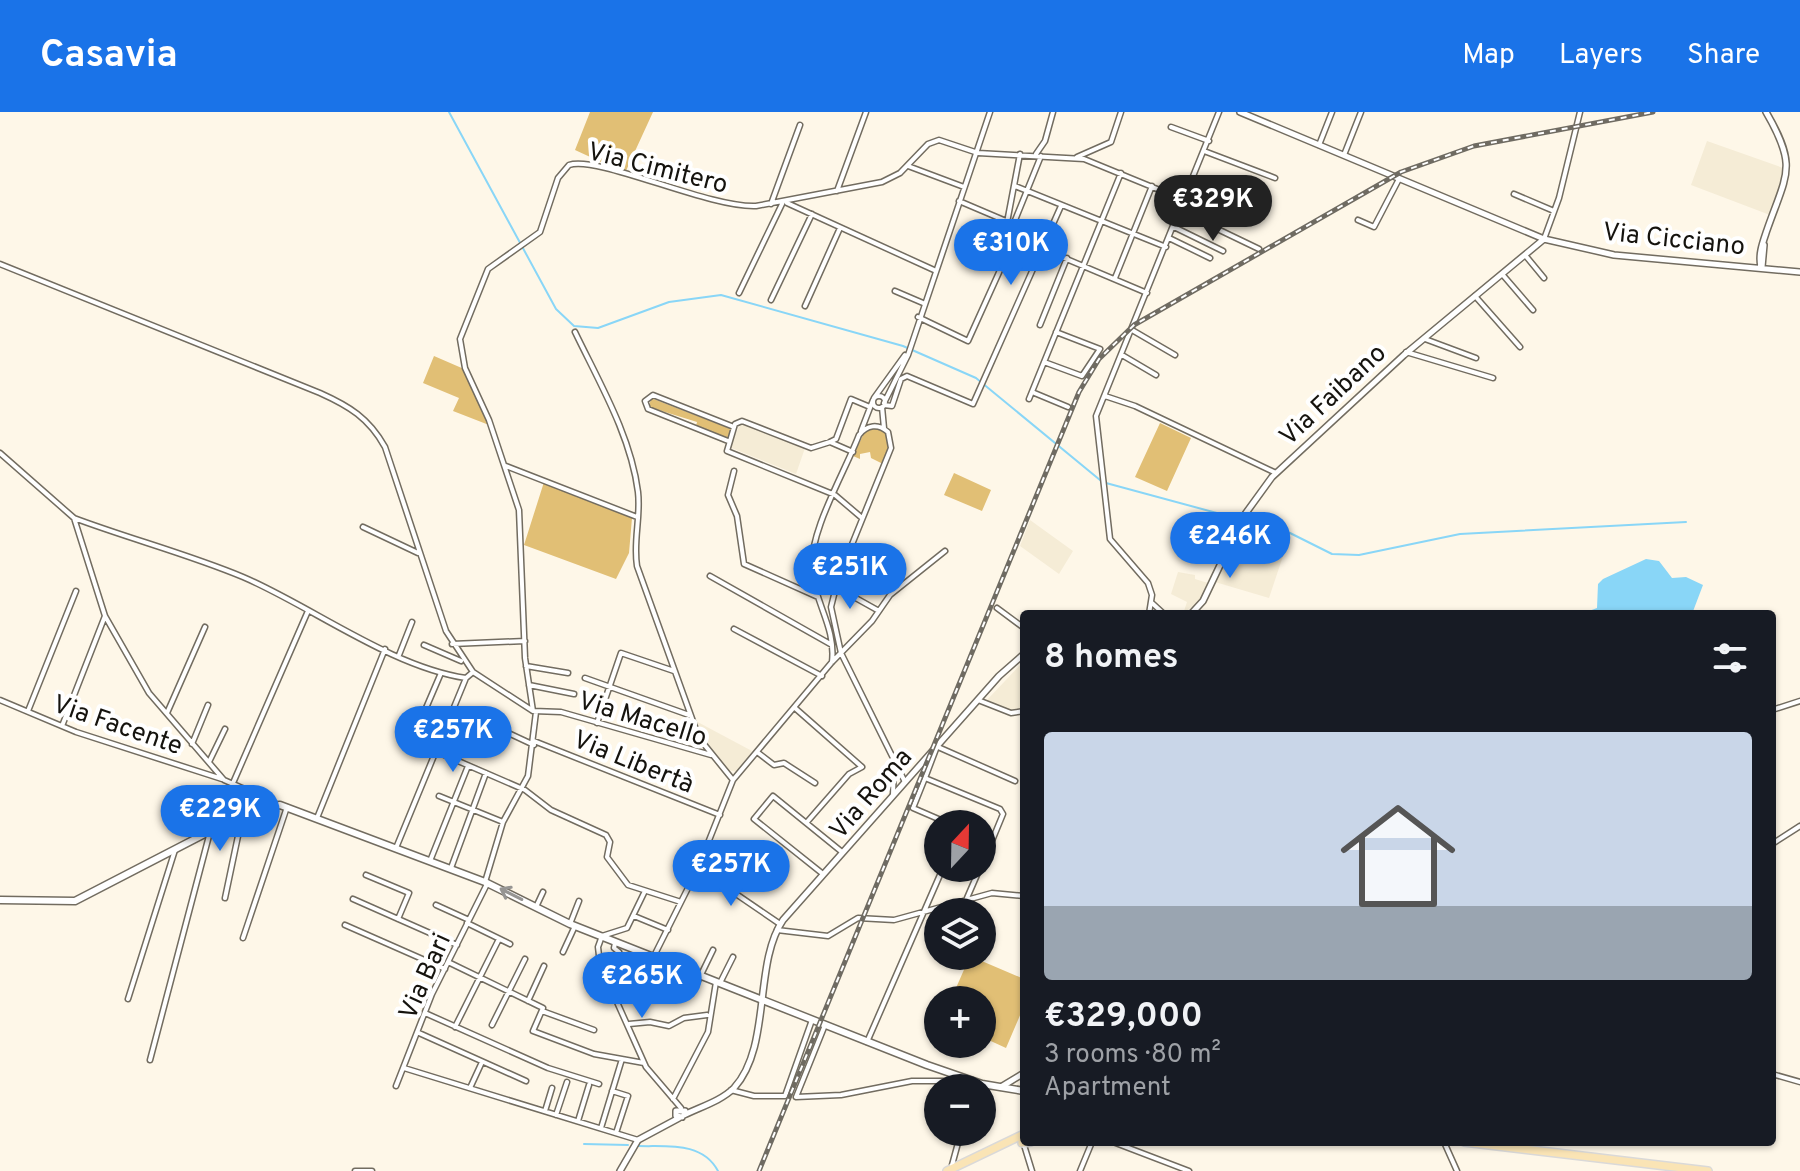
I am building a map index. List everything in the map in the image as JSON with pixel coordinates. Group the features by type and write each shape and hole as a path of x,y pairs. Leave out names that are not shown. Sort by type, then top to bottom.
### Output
{"main road":[{"path":"0,900 75,901 263,802 287,807 451,868 572,925 948,1074"},
{"path":"996,1086 1020,1090"},
{"path":"939,1171 1020,1141"},
{"path":"1498,1146 1708,1171"}],"street":[{"path":"837,191 866,112"},
{"path":"883,405 907,355 990,112"},
{"path":"918,317 968,341 1045,141 1053,112"},
{"path":"1076,158 1085,150 1111,142 1121,112"},
{"path":"1150,610 1152,603 1148,583 1110,539 1096,416 1219,112"},
{"name":"Via Cicciano","path":"1240,112 1544,239 1644,259 1800,272"},
{"path":"1319,145 1332,112"},
{"path":"1344,155 1361,112"},
{"path":"1544,239 1580,112"},
{"path":"1761,267 1763,240 1789,170 1786,150 1766,112"},
{"path":"771,204 800,125"},
{"path":"1171,127 1209,141"},
{"name":"Via Cimitero","path":"528,243 540,232 558,178 563,170 576,163 593,164 675,191 740,206 784,202 882,182 908,166 935,140 976,152 1076,158 1184,200"},
{"path":"1204,151 1275,178"},
{"path":"1010,235 1006,221 1020,154"},
{"path":"908,166 964,187"},
{"path":"1029,399 1121,173"},
{"path":"1358,220 1374,227 1399,179"},
{"path":"1015,186 1166,247"},
{"path":"1115,278 1152,186"},
{"path":"1514,194 1554,211"},
{"path":"959,201 1006,221"},
{"path":"739,293 784,202 934,270"},
{"path":"874,399 875,407 892,406 901,379 907,376 973,404 1061,206"},
{"path":"1180,211 1259,249"},
{"path":"771,300 812,214"},
{"path":"805,306 840,227"},
{"path":"1174,227 1223,251"},
{"path":"1010,235 1147,293"},
{"path":"1169,238 1210,258"},
{"name":"Via Faibano","path":"1195,610 1203,601 1242,519 1276,473 1406,352 1544,239"},
{"name":"Via Bari","path":"396,1086 425,1013 486,882 503,822 523,789 534,743 534,712 526,666 522,524 506,466 465,368 460,339 488,269 528,243"},
{"path":"1525,255 1544,278"},
{"path":"1754,266 1762,255"},
{"path":"1762,255 1779,271"},
{"path":"1040,325 1067,258"},
{"path":"0,264 320,393 371,423 385,447 417,551 452,644 473,672 534,712"},
{"path":"1502,274 1533,310"},
{"path":"895,291 923,303"},
{"path":"1475,296 1520,347"},
{"path":"1133,328 1175,355"},
{"path":"575,332 607,399 633,467 638,493 634,548 637,566 689,715 711,755"},
{"path":"1044,362 1082,376 1100,349 1056,332"},
{"path":"1422,339 1476,358"},
{"path":"1406,352 1493,378"},
{"path":"832,662 832,645 811,568 813,548 870,407 907,355"},
{"path":"1122,355 1156,375"},
{"path":"1032,392 1068,407"},
{"path":"728,442 648,409 645,401 653,395 734,427"},
{"path":"1105,396 1135,406 1276,473"},
{"path":"874,399 881,397 884,428 890,435 891,448 862,518 831,607 841,653 895,766 905,775 905,785"},
{"path":"862,518 835,495 727,451 734,427 742,421 811,448 836,439 851,399 870,407"},
{"path":"859,435 870,427 884,428"},
{"path":"830,442 853,452"},
{"path":"0,453 74,518 243,577 342,630 441,672 466,678"},
{"path":"506,466 637,517"},
{"path":"734,471 728,497 737,516 744,564 818,597"},
{"path":"74,518 105,616 127,657 166,714 224,780"},
{"path":"363,527 417,551"},
{"path":"654,956 698,868 733,780 890,595 945,551"},
{"path":"710,576 832,645"},
{"path":"836,587 879,611"},
{"path":"28,712 76,591"},
{"path":"1152,603 1160,610"},
{"path":"997,608 1020,625"},
{"path":"233,783 308,611"},
{"path":"62,726 105,616"},
{"path":"399,655 412,622"},
{"path":"166,714 205,627"},
{"path":"734,629 822,676"},
{"path":"452,644 525,641"},
{"path":"424,645 463,662"},
{"path":"317,818 385,649"},
{"path":"597,723 621,653 674,671"},
{"path":"1020,658 978,700 1011,713 1020,712"},
{"path":"526,666 568,673"},
{"path":"423,715 441,672"},
{"path":"396,848 466,678 473,672"},
{"path":"585,678 689,715"},
{"path":"529,685 574,694"},
{"name":"Via Facente","path":"0,700 62,726 233,783 263,802 275,805"},
{"name":"Via Roma","path":"778,927 978,700"},
{"path":"1776,709 1800,701"},
{"path":"192,744 208,705"},
{"path":"795,708 862,767 849,774 807,822"},
{"name":"Via Macello","path":"534,712 561,712 711,755 733,780"},
{"path":"209,762 225,729"},
{"name":"Via Libertà","path":"504,731 720,815"},
{"path":"924,813 913,808 937,748 1015,781"},
{"path":"435,751 523,789 551,810 607,836 607,857 628,885 681,902"},
{"path":"757,752 774,765 784,763 815,783"},
{"path":"430,861 468,765"},
{"path":"895,766 915,773"},
{"path":"892,798 895,766"},
{"path":"451,868 486,773"},
{"path":"925,778 1002,811 1003,817 996,833"},
{"path":"439,796 503,822"},
{"path":"824,875 754,819 773,796 844,853"},
{"path":"243,938 287,807"},
{"path":"225,898 243,814"},
{"path":"1776,841 1800,826"},
{"path":"150,1060 210,832"},
{"path":"128,999 175,850"},
{"path":"698,868 778,927 828,936 858,918 894,920 922,913"},
{"path":"366,875 409,893 398,919"},
{"path":"867,1042 936,882"},
{"path":"967,898 974,882"},
{"path":"536,907 543,892"},
{"path":"644,892 627,928 602,936 598,947 600,964 644,1063 680,1112"},
{"path":"967,898 992,893 1020,896"},
{"path":"353,899 457,945"},
{"path":"563,952 579,901"},
{"path":"436,905 510,944"},
{"path":"634,916 668,930"},
{"path":"345,925 445,969"},
{"path":"620,1171 638,1140 667,1124 680,1112 693,1111 731,1090 749,1058 778,927"},
{"path":"455,1027 499,939"},
{"path":"616,941 614,948 619,952"},
{"path":"697,983 713,950"},
{"path":"674,1100 708,1032 708,1014 718,983 733,957"},
{"path":"492,1025 525,959"},
{"path":"661,969 663,959"},
{"path":"448,962 543,1009 594,1030"},
{"path":"528,1001 544,966"},
{"path":"678,989 684,968"},
{"path":"543,1009 533,1031 594,1054 644,1063"},
{"path":"425,1013 548,1068 599,1084"},
{"path":"629,1024 650,1022 669,1026 684,1018 708,1014"},
{"path":"731,1090 754,1096 785,1096 812,1020"},
{"path":"825,1025 796,1097 841,1095 912,1081 924,1082"},
{"path":"419,1033 526,1081"},
{"path":"601,1128 622,1059"},
{"path":"470,1088 482,1062"},
{"path":"404,1068 638,1140"},
{"path":"1001,1087 1020,1075"},
{"path":"1776,1075 1800,1082"},
{"path":"556,1115 567,1082"},
{"path":"578,1121 589,1085"},
{"path":"545,1111 552,1088"},
{"path":"612,1091 628,1096 616,1133"},
{"path":"950,1169 957,1146"},
{"path":"1026,1146 1026,1157 1032,1171"},
{"path":"1080,1171 1090,1146"},
{"path":"1123,1146 1189,1171"},
{"path":"1446,1146 1457,1171"},
{"path":"355,1171 372,1171"}],"shaded area":[{"path":"590,112 653,112 625,173 575,150"},
{"path":"1707,141 1786,169 1770,215 1691,185"},
{"path":"434,356 464,369 489,425 453,411 459,398 423,383"},
{"path":"651,398 731,429 727,439 696,426 697,422 649,407"},
{"path":"741,423 805,448 796,474 729,447"},
{"path":"1160,423 1191,438 1167,491 1135,477"},
{"path":"878,428 888,434 890,446 883,464 871,458 870,452 860,454 860,459 853,456 865,431"},
{"path":"954,473 991,490 982,511 944,495"},
{"path":"544,482 632,518 629,553 616,579 524,545"},
{"path":"1030,520 1073,551 1059,574 1020,546"},
{"path":"1240,524 1288,541 1269,598 1215,582"},
{"path":"1178,572 1195,575 1195,579 1208,583 1202,598 1188,610 1184,610 1187,602 1171,594"},
{"path":"1020,665 1020,710 1008,711 986,701"},
{"path":"692,719 752,751 738,772 728,770 711,751"},
{"path":"996,967 1020,977 1020,1015 1006,1048 996,1043 996,986 957,986 964,970 996,970"}],"water":[{"path":"1646,559 1659,561 1672,578 1686,577 1703,585 1694,610 1592,610 1597,608 1598,584"}],"waterway":[{"path":"449,112 556,309 574,326 598,328 669,302 721,295 903,346 976,378 1100,480"},
{"path":"1106,483 1239,519"},
{"path":"1245,520 1290,533 1332,554 1359,555 1460,534 1686,522"},
{"path":"584,1144 628,1145"},
{"path":"638,1146 672,1146 693,1150 711,1161 718,1171"}],"railway":[{"path":"759,1171 1079,392 1099,359 1134,325 1401,172 1474,146 1653,112"}]}
